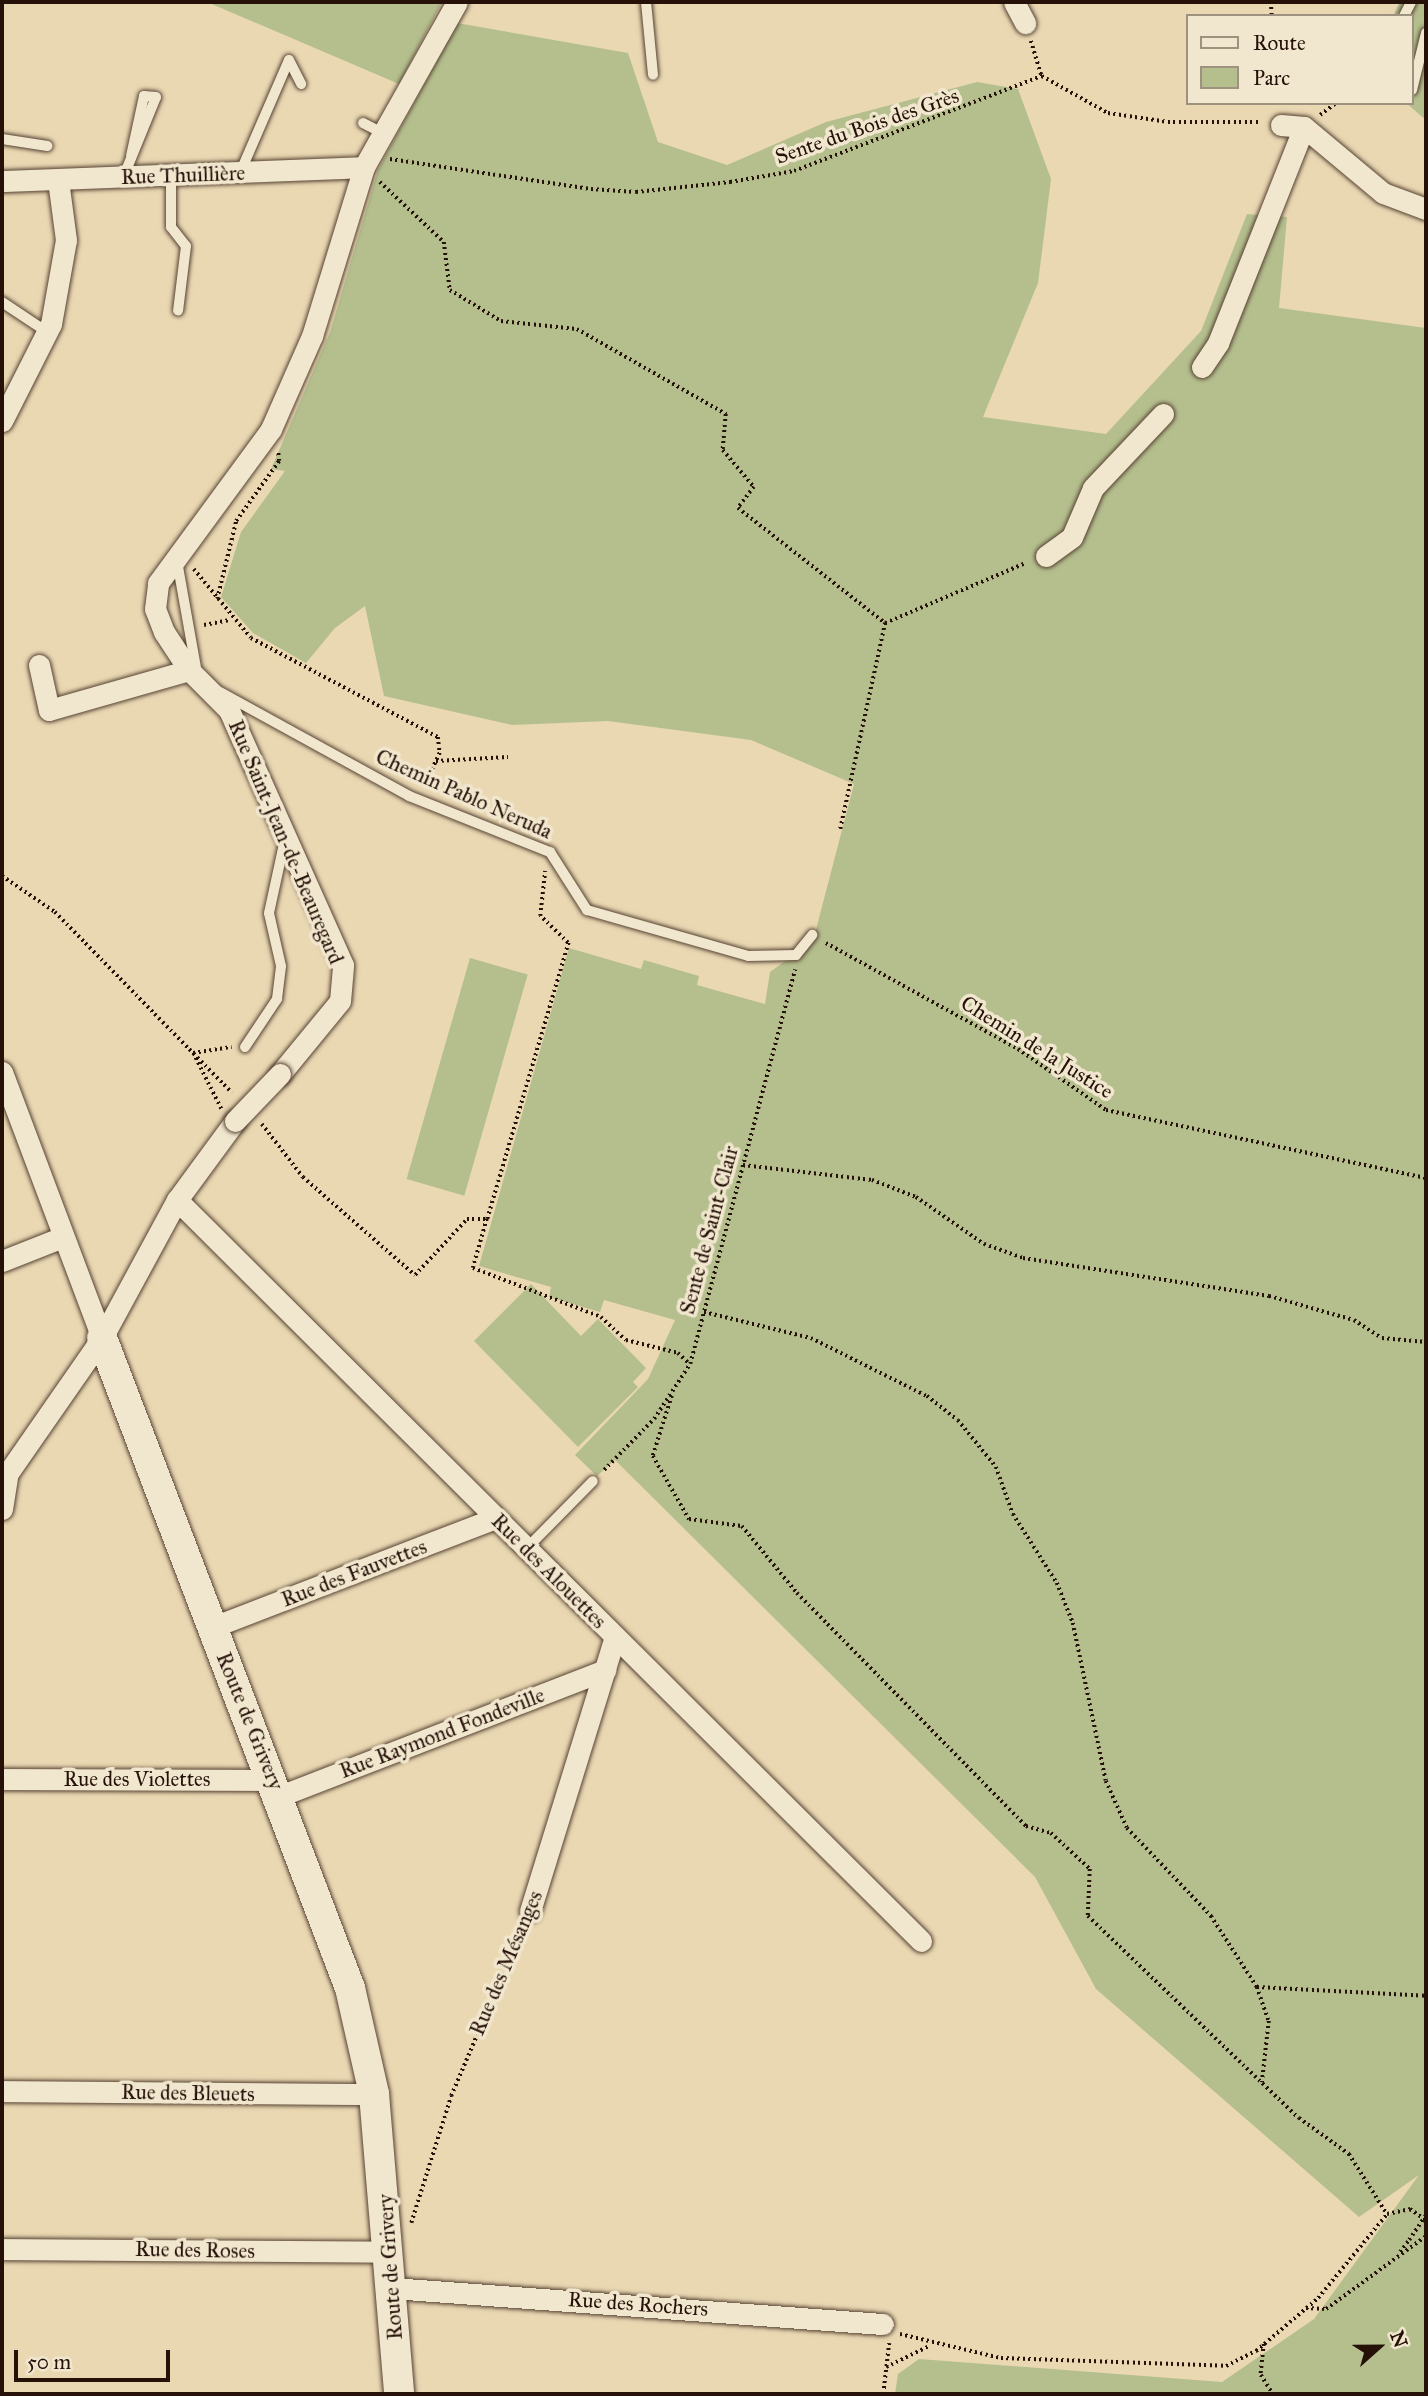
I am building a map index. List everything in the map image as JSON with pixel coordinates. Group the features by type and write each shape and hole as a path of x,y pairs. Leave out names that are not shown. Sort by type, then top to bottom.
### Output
{"street":[{"name":"Rue Saint-Jean-de-Beauregard","path":"2,1508 5,1473 102,1338 177,1200 234,1122 280,1074 341,1001 343,965 229,710 197,677 155,609 158,583 271,429 312,336 364,167 457,2"},
{"path":"1014,2 1025,23"},
{"path":"1281,125 1304,127 1383,193 1426,209"},
{"path":"1202,367 1218,343 1304,127"},
{"name":"Rue Thuillière","path":"2,181 364,167"},
{"path":"2,421 47,332 66,240 58,180"},
{"path":"1046,556 1072,537 1093,488 1163,414"},
{"path":"39,666 49,710 197,677"},
{"name":"Route de Grivery","path":"2,1072 346,1976 374,2094 399,2394"},
{"name":"Rue des Alouettes","path":"177,1200 921,1941"},
{"path":"2,1261 63,1237"},
{"name":"Rue des Fauvettes","path":"213,1627 496,1518"},
{"name":"Rue des Mésanges","path":"530,1911 615,1637"},
{"name":"Rue Raymond Fondeville","path":"276,1788 605,1670"},
{"name":"Rue des Violettes","path":"2,1779 276,1788"},
{"name":"Rue des Bleuets","path":"2,2091 374,2094"},
{"name":"Rue des Roses","path":"2,2249 389,2252"},
{"name":"Rue des Rochers","path":"392,2288 883,2324"}],"lane":[{"path":"646,2 653,75"},
{"path":"1414,82 1426,33"},
{"path":"240,173 289,60 301,84"},
{"path":"122,178 156,97 144,96 131,156"},
{"path":"363,123 383,133"},
{"path":"2,139 47,146"},
{"path":"171,176 171,227 186,246 178,311"},
{"path":"2,302 47,332"},
{"path":"178,553 197,677"},
{"name":"Chemin Pablo Neruda","path":"197,677 419,800 550,852 587,910 748,956 796,955"},
{"path":"245,1047 277,999 281,966 269,914 285,839"},
{"path":"796,955 812,935"},
{"path":"526,1549 593,1481"}],"path":[{"path":"1025,23 1042,76 1108,113 1168,122 1281,125"},
{"name":"Sente du Bois des Grès","path":"364,167 389,159 636,192 730,182 794,171 1042,76"},
{"path":"364,167 444,242 450,290 501,321 577,329 726,414 723,450 754,487 738,508 885,623"},
{"path":"217,599 236,521 279,461 276,444"},
{"path":"178,553 251,638 438,737 436,761 419,800"},
{"path":"885,623 1046,556"},
{"path":"840,829 885,623"},
{"path":"436,761 508,757"},
{"path":"550,852 540,916 568,943 473,1268 601,1317 626,1340 678,1353 690,1364"},
{"path":"2,876 55,912"},
{"name":"Chemin de la Justice","path":"812,935 1018,1049 1105,1110 1426,1178"},
{"name":"Sente de Saint-Clair","path":"593,1481 654,1419 672,1396 690,1364 796,955"},
{"path":"234,1122 193,1054 245,1047"},
{"path":"743,1165 872,1180 916,1197 984,1244 1023,1258 1269,1296 1354,1320 1382,1338 1426,1342"},
{"path":"415,1275 467,1219 487,1219"},
{"path":"704,1312 811,1338 927,1396 958,1420 996,1467 1013,1514 1061,1593 1073,1623 1106,1781 1127,1828 1211,1916 1257,1987 1269,2021 1262,2082"},
{"path":"672,1396 653,1456 689,1519 742,1526 797,1593 1026,1826 1051,1833 1090,1869 1088,1916 1262,2082 1349,2154 1387,2214"},
{"name":"Rue des Mésanges","path":"410,2229 451,2096 530,1911"},
{"path":"1257,1987 1426,1996"},
{"path":"883,2324 931,2346 1001,2358 1209,2368 1237,2363 1264,2344 1350,2265 1387,2214 1410,2209 1426,2218 1396,2258"},
{"path":"1306,2308 1325,2309 1426,2236"},
{"path":"883,2324 889,2336 883,2394"},
{"path":"1264,2344 1261,2375 1273,2394"},
{"path":"885,2368 931,2346"}],"green space":[{"path":"207,2 442,2 399,84"},
{"path":"1400,2 1426,2 1426,120 1408,105 1414,105 1414,14 1394,14"},
{"path":"457,23 628,53 658,142 727,165 826,122 977,82 1018,89 1051,179 1038,283 983,417 1106,434 1201,331 1247,214 1287,217 1279,308 1426,328 1426,2394 895,2394 898,2374 919,2359 1222,2382 1314,2319 1419,2175 1359,2217 1096,1989 1035,1877 615,1460 597,1476 575,1455 648,1379 675,1320 604,1300 600,1312 549,1297 551,1287 479,1266 569,948 641,969 644,960 699,976 697,985 765,1004 770,972 813,941 854,784 751,740 608,721 512,725 384,696 365,606 335,628 306,663 253,633 221,597 241,532 285,471 271,469 330,332 378,170"},
{"path":"470,958 528,975 464,1196 407,1179"},
{"path":"531,1284 581,1336 598,1319 646,1368 633,1382 638,1387 578,1447 474,1341"}]}
